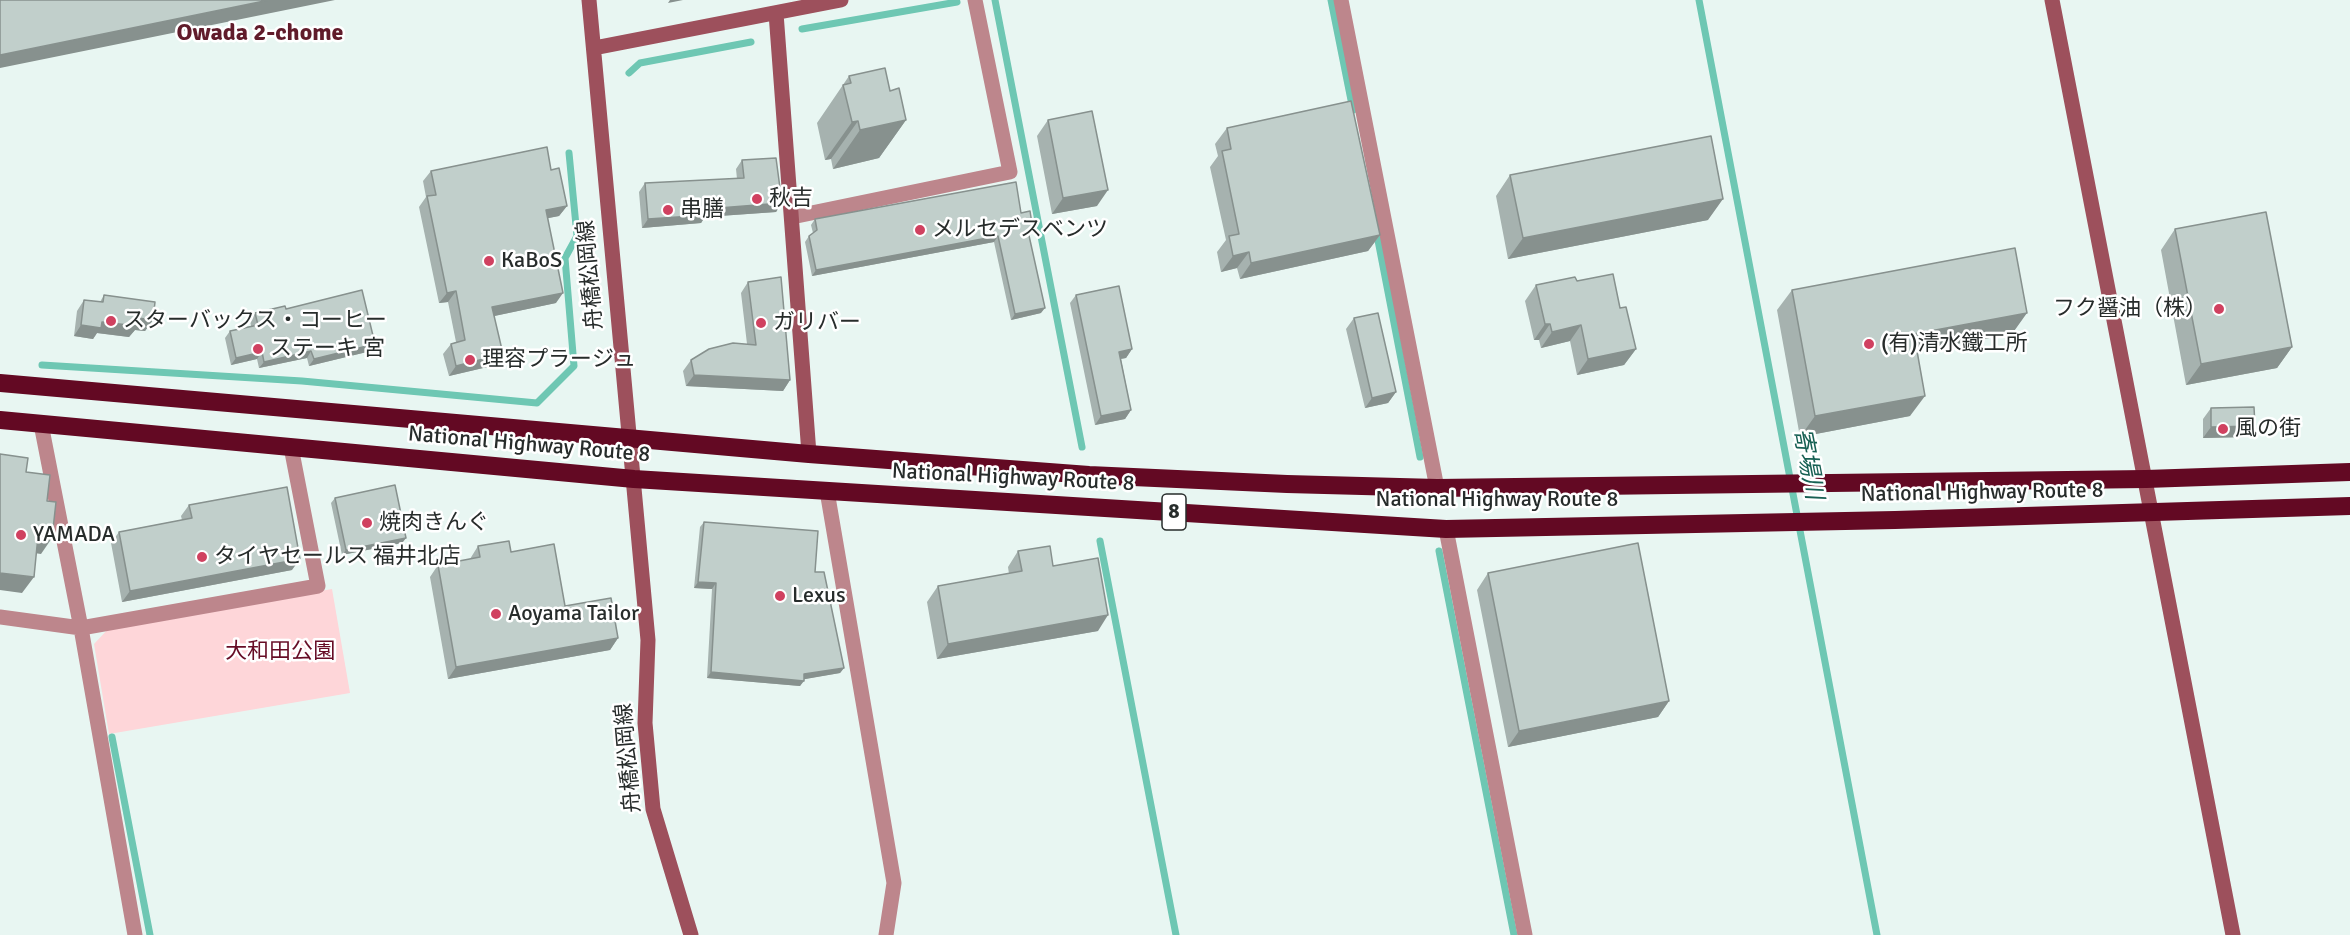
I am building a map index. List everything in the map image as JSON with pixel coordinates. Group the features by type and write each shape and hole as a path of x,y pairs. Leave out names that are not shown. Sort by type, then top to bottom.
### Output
{"highway":[{"name":"National Highway Route 8","path":"0,384 628,439 1089,475 1437,488 2146,479 2350,472"},
{"name":"National Highway Route 8","path":"0,420 634,479 1446,529 2152,513 2350,506"}],"street":[{"name":"舟橋松岡線","path":"589,0 648,640 645,723 654,809 691,935"},
{"path":"594,48 841,0"},
{"path":"792,217 1010,172 975,0"},
{"path":"1341,0 1437,488"},
{"path":"2052,0 2233,935"},
{"path":"776,13 809,454"},
{"path":"40,424 81,628 135,935"},
{"path":"0,617 81,628 318,586 291,447"},
{"path":"827,491 894,883 886,935"},
{"path":"1446,529 1525,935"}],"green space":[{"name":"大和田公園","path":"332,589 350,693 109,734 94,644 109,628"}],"building":[{"path":"0,0 269,0 0,55"},
{"path":"885,68 890,91 899,88 906,120 860,130 858,121 852,122 843,85 851,83 849,76"},
{"path":"1351,101 1380,235 1251,263 1249,252 1233,256 1229,236 1239,234 1222,151 1231,149 1227,128"},
{"path":"1092,111 1108,190 1063,198 1048,120"},
{"path":"1711,136 1723,199 1523,238 1510,175"},
{"name":"KaBoS","path":"547,147 551,170 559,168 567,206 546,210 563,293 492,307 503,354 456,366 451,344 465,340 456,291 447,293 427,196 436,195 431,171"},
{"path":"776,158 782,203 706,209 707,215 648,219 645,183 744,178 742,160"},
{"name":"メルセデスベンツ","path":"1016,182 1021,213 1030,211 1033,230 1028,231 1045,308 1015,314 998,236 816,270 809,236 817,230 815,219"},
{"name":"フク醤油（株）","path":"2266,212 2292,347 2201,364 2175,229"},
{"name":"(有)清水鐵工所","path":"2015,248 2027,313 1914,334 1925,396 1815,416 1792,290"},
{"path":"1613,274 1620,308 1626,307 1636,349 1588,359 1581,325 1552,332 1550,324 1545,324 1536,285 1575,277 1577,281"},
{"name":"ガリバー","path":"781,277 790,380 694,375 691,360 709,349 733,343 756,345 748,282"},
{"path":"1119,286 1132,349 1119,352 1131,410 1101,416 1076,295"},
{"path":"362,290 375,344 314,359 311,351 264,362 262,352 236,358 230,331 258,325 255,313 285,306 286,309"},
{"path":"104,295 155,302 153,320 138,318 137,326 102,322 101,328 81,325 84,300 103,302"},
{"path":"1378,313 1396,392 1372,398 1354,318"},
{"path":"2254,407 2255,426 2211,427 2211,408"},
{"name":"YAMADA","path":"0,454 28,458 26,472 50,475 47,501 56,502 52,538 38,536 34,577 0,573"},
{"name":"焼肉きんぐ","path":"395,485 406,538 346,550 335,498"},
{"name":"タイヤセールス 福井北店","path":"287,487 300,559 130,591 119,532 192,518 189,505"},
{"path":"704,522 818,531 815,572 824,572 844,668 804,674 804,681 711,672 716,583 698,582"},
{"name":"Aoyama Tailor","path":"509,541 511,552 554,544 565,606 611,598 618,638 456,667 438,565 480,557 478,546"},
{"path":"1638,543 1669,701 1519,731 1488,573"},
{"path":"1050,546 1053,566 1098,558 1108,615 948,644 938,586 1022,571 1018,551"}],"waterway":[{"path":"995,0 1082,447"},
{"path":"1331,0 1353,110"},
{"name":"寄場川","path":"1699,0 1877,935"},
{"path":"802,29 957,2"},
{"path":"629,73 640,63 751,42"},
{"path":"42,365 302,381 537,403 574,366 565,258 577,236 569,153"},
{"path":"1376,230 1420,457"},
{"path":"1100,541 1176,935"},
{"path":"1439,551 1514,935"},
{"path":"112,737 150,935"}],"place":[{"name":"秋吉","path":"757,199"},
{"name":"串膳","path":"668,210"},
{"name":"メルセデスベンツ","path":"920,230"},
{"name":"KaBoS","path":"489,261"},
{"name":"フク醤油（株）","path":"2219,309"},
{"name":"スターバックス・コーヒー","path":"111,321"},
{"name":"ガリバー","path":"761,323"},
{"name":"(有)清水鐵工所","path":"1869,344"},
{"name":"ステーキ 宮","path":"258,349"},
{"name":"理容プラージュ","path":"470,360"},
{"name":"風の街","path":"2223,429"},
{"name":"焼肉きんぐ","path":"367,523"},
{"name":"YAMADA","path":"21,535"},
{"name":"タイヤセールス 福井北店","path":"202,557"},
{"name":"Lexus","path":"780,596"},
{"name":"Aoyama Tailor","path":"496,614"}],"district":[{"name":"Owada 2-chome","path":"260,34"}]}
